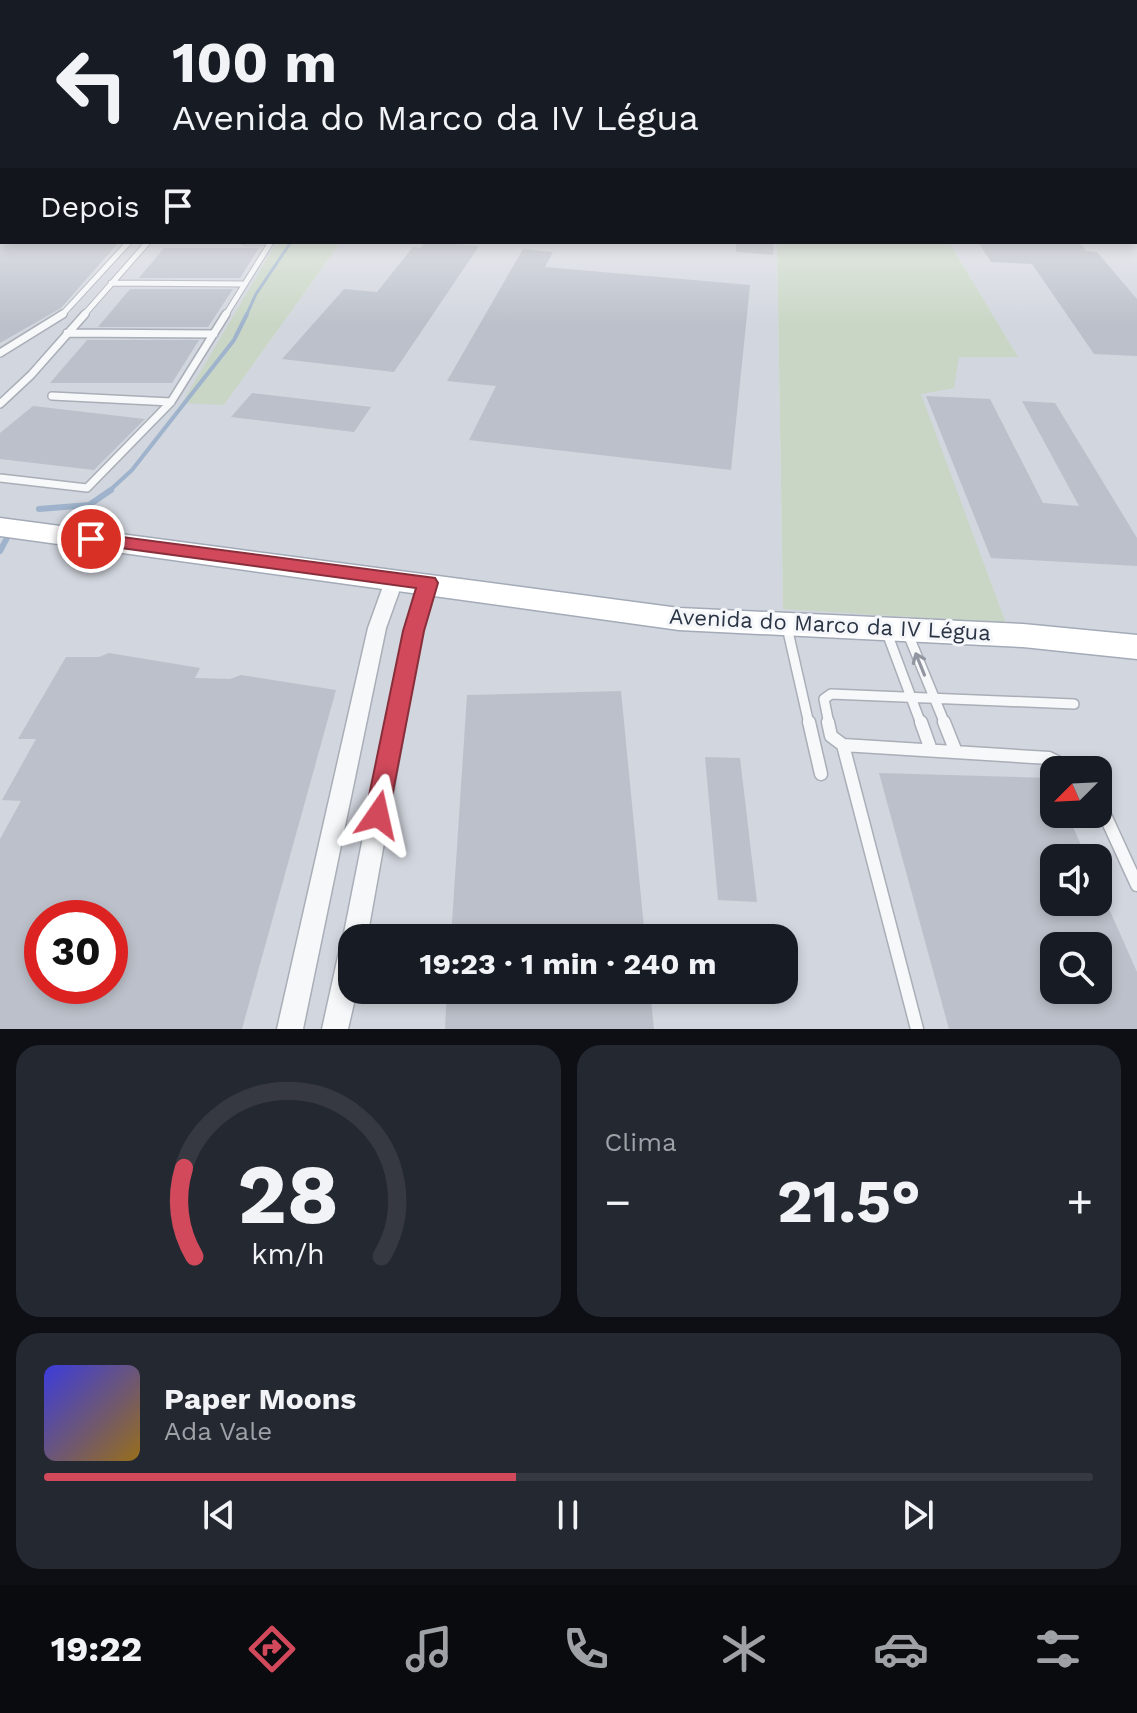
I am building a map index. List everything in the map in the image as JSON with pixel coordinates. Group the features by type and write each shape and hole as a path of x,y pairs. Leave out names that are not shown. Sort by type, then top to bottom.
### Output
{"main road":[{"name":"Avenida do Marco da IV Légua","path":"0,527 395,578 679,619 1032,635 1137,647"}],"street":[{"path":"290,1029 377,628 395,578"},
{"path":"358,924 413,631 428,583"},
{"path":"335,1029 341,1004"}],"lane":[{"path":"0,353 62,315 127,244"},
{"path":"0,404 31,375 146,244"},
{"path":"0,478 87,488 171,402 270,244"},
{"path":"111,283 245,284"},
{"path":"67,333 214,334"},
{"path":"52,396 171,402"},
{"path":"787,626 821,774"},
{"path":"896,629 913,698 931,750"},
{"path":"896,629 934,699 956,752"},
{"path":"1040,757 843,745 831,736 824,699 826,696 1074,704"},
{"path":"843,745 917,1029"},
{"path":"1111,828 1137,885"}],"shaded area":[{"path":"0,244 286,244 224,405 340,244 777,244 783,608 1006,623 920,394 959,357 1017,356 950,244 1137,244 1137,1029 0,1029"}],"green space":[{"path":"276,244 340,244 224,405 182,403"},
{"path":"777,244 950,244 1018,357 959,357 954,388 921,394 1006,623 783,609"}],"building":[{"path":"0,244 117,244 61,308 0,343"},
{"path":"424,244 479,246 394,372 282,359 344,289 377,292 413,247 421,248"},
{"path":"736,244 774,244 773,255 736,252"},
{"path":"979,244 1081,244 1086,251 1097,252 1137,299 1137,356 1094,354 1032,264 991,262"},
{"path":"164,248 259,248 240,278 139,278"},
{"path":"523,249 553,252 545,267 750,285 731,470 469,440 496,386 447,381"},
{"path":"130,289 233,289 208,327 98,327"},
{"path":"87,340 199,340 172,383 50,383"},
{"path":"252,393 371,407 354,432 231,417"},
{"path":"926,396 990,399 1043,503 1079,506 1022,401 1055,403 1137,538 1137,566 991,558"},
{"path":"33,406 145,419 94,470 0,459 0,433"},
{"path":"109,653 200,668 195,678 230,679 241,675 336,690 242,1029 0,1029 0,839 21,801 2,800 36,739 18,739 66,657 99,657"},
{"path":"621,691 644,924 452,924 467,695"},
{"path":"705,757 740,758 757,902 718,900"},
{"path":"879,773 1040,778 1040,828 1073,828 1081,844 1040,844 1040,916 1112,916 1137,972 1137,1029 949,1029"},
{"path":"446,1004 651,1004 654,1029 445,1029"}],"waterway":[{"path":"246,316 256,294 290,244"},
{"path":"108,492 132,470 234,340 246,316"},
{"path":"39,509 89,505 111,490"},
{"path":"0,551 8,536"}],"route":[{"path":"91,539 428,583 413,631 378,815"}]}
